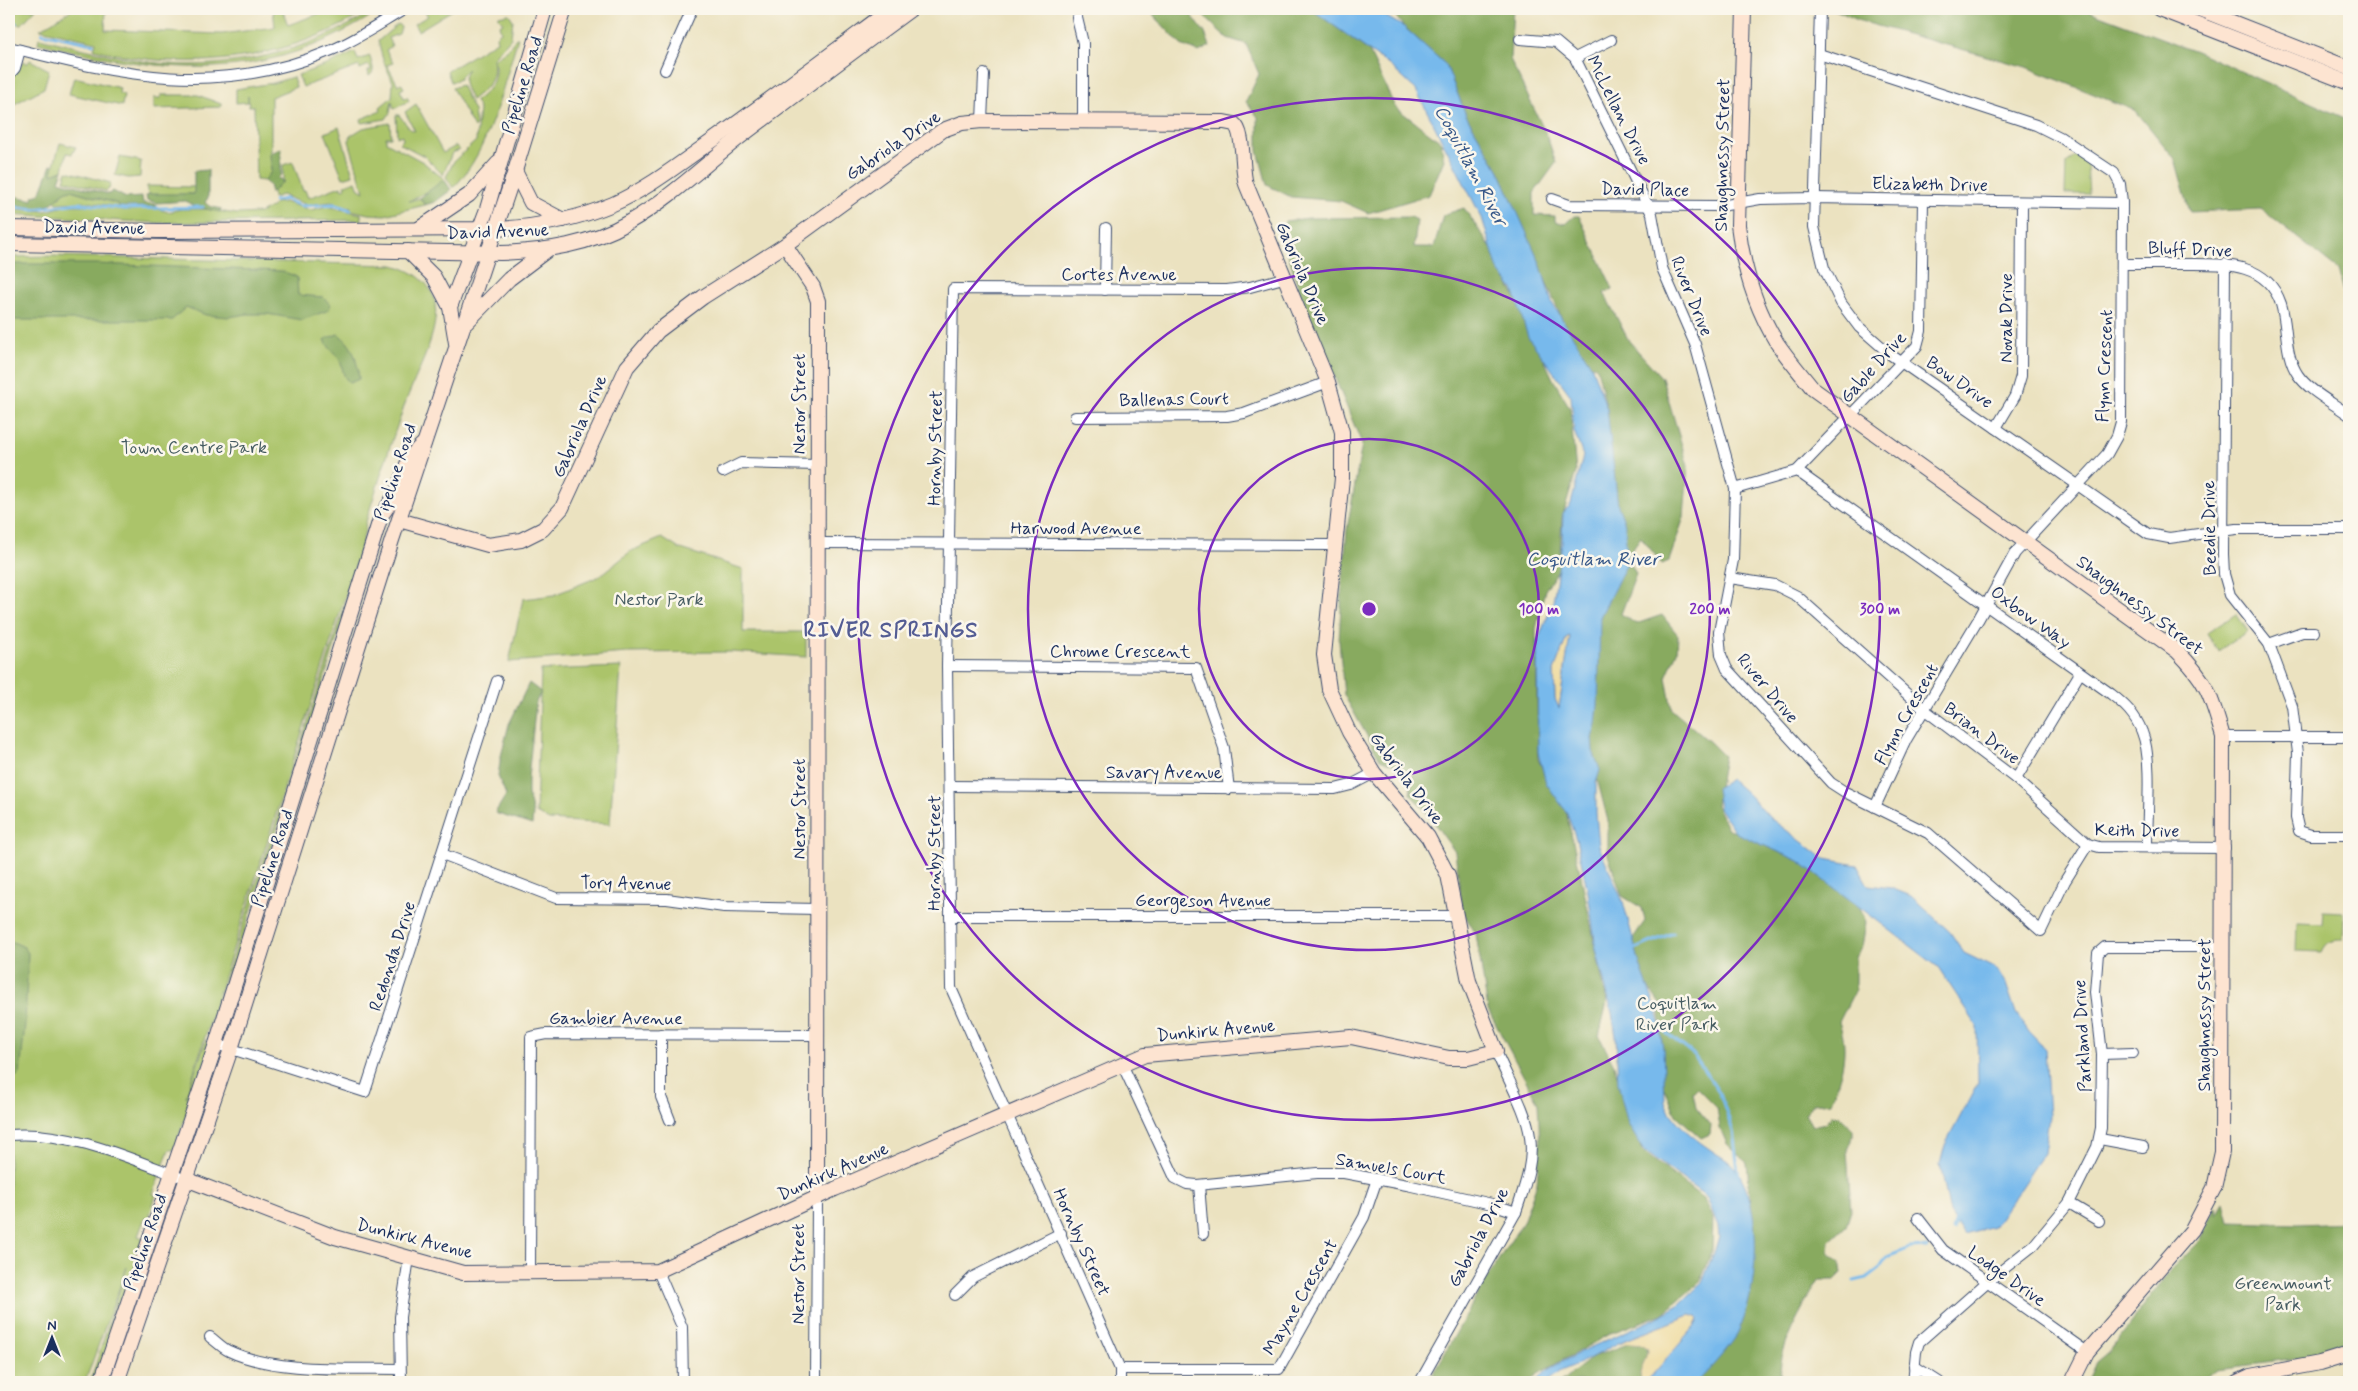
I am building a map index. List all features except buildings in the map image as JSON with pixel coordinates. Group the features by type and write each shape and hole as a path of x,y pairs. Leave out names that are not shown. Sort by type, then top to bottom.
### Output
{"street":[{"path":"9,48 105,70 144,76 164,78 228,78 263,73 333,50 405,9"},
{"name":"Pipeline Road","path":"456,343 450,307 479,229 545,9"},
{"name":"Pipeline Road","path":"117,1382 231,1049 399,520 456,343 515,170 565,9"},
{"path":"665,70 692,9"},
{"name":"David Avenue","path":"9,228 158,231 495,229 528,227 563,220 613,204 641,190 751,114 891,9"},
{"name":"David Avenue","path":"9,244 488,253 546,250 600,236 649,210 742,135 911,9"},
{"name":"Shaughnessy Street","path":"1744,9 1738,201 1741,248 1754,295 1778,343 1813,389 2177,651 2198,673 2212,697 2223,737 2225,848 2222,1152 2214,1188 2192,1230 2087,1352 2072,1382"},
{"name":"Bow Drive","path":"1820,9 1814,227 1824,268 1841,303 1859,327 1902,362 2136,528 2154,537 2168,538 2236,529 2349,529"},
{"path":"2159,9 2349,83"},
{"path":"2199,9 2349,68"},
{"path":"1077,18 1083,43 1083,121"},
{"name":"McLellan Drive","path":"1520,39 1556,42 1575,58 1648,205"},
{"path":"1575,58 1611,40"},
{"path":"9,75 15,68 20,50"},
{"name":"Flynn Crescent","path":"1819,54 2049,131 2114,173 2120,184 2122,202 2121,422 2117,436 2107,454 2024,541 2015,553 1906,740 1875,807"},
{"path":"982,120 984,74"},
{"name":"Gabriola Drive","path":"399,520 488,544 520,540 543,529 562,508 621,379 642,348 680,312 785,245 935,135 954,125 982,120 1224,122 1237,126 1241,135 1242,171 1246,184 1283,278 1328,382 1336,407 1343,441 1342,478 1324,655 1326,674 1335,706 1374,773 1434,846 1448,875 1469,982 1530,1136 1529,1167 1516,1212 1420,1382"},
{"path":"420,228 469,195 500,160"},
{"path":"515,170 531,203 563,220"},
{"name":"Elizabeth Drive","path":"1738,201 1814,198 2122,202"},
{"name":"David Place","path":"1552,199 1569,205 1721,206 1738,201"},
{"name":"Gable Drive","path":"1735,489 1797,471 1917,346 1922,331 1923,200"},
{"name":"Novak Drive","path":"1996,428 2015,396 2021,376 2022,202"},
{"name":"River Drive","path":"1648,205 1656,229 1658,256 1686,320 1704,372 1735,489 1734,560 1719,632 1721,655 1726,669 1823,776 1836,787 1915,826 1936,839 2040,931"},
{"path":"1105,290 1106,228"},
{"name":"Nestor Street","path":"785,245 813,287 818,301 816,1382"},
{"path":"463,326 508,279 546,250"},
{"path":"408,251 434,277 450,307"},
{"name":"Bluff Drive","path":"2122,264 2225,264 2251,270 2269,283 2281,304 2290,355 2298,374 2349,415"},
{"name":"Beedie Drive","path":"2225,264 2223,532 2224,567 2228,590 2237,605 2269,644 2292,706 2296,737 2296,818 2299,831 2311,835 2349,834"},
{"name":"Cortes Avenue","path":"953,289 1227,290 1250,287 1283,278"},
{"name":"Hornby Street","path":"953,289 947,666 951,988 1120,1369 1120,1382"},
{"name":"Ballenas Court","path":"1075,417 1227,416 1244,413 1328,382"},
{"name":"Pipeline Road","path":"101,1382 216,1044 381,516 398,489 406,461 425,442"},
{"path":"723,472 741,463 818,465"},
{"name":"Oxbow Way","path":"1797,471 2124,705 2134,717 2143,733 2147,761 2147,846"},
{"name":"Harwood Avenue","path":"818,543 1334,546"},
{"name":"Brian Drive","path":"1730,578 1775,586 1797,596 1925,710 2016,780 2088,844"},
{"path":"2269,644 2302,632 2314,632"},
{"name":"Chrome Crescent","path":"947,666 1196,668 1224,748 1229,789"},
{"path":"2016,780 2080,673"},
{"name":"Redonda Drive","path":"216,1044 365,1092 497,681"},
{"path":"2223,737 2349,737"},
{"name":"Savary Avenue","path":"949,786 1335,789 1352,785 1374,773"},
{"name":"Keith Drive","path":"2040,931 2065,881 2088,844 2099,847 2225,848"},
{"name":"Tory Avenue","path":"442,854 556,898 667,899 724,907 817,909"},
{"name":"Georgeson Avenue","path":"950,916 1455,916"},
{"name":"Parkland Drive","path":"1913,1382 1919,1342 1987,1282 2034,1245 2069,1202 2100,1139 2102,1054 2095,992 2096,960 2100,950 2105,947 2224,947"},
{"name":"Gambier Avenue","path":"530,1272 531,1037 546,1034 817,1035"},
{"path":"661,1034 661,1097 670,1120"},
{"name":"Dunkirk Avenue","path":"186,1179 335,1237 463,1273 658,1271 1006,1114 1122,1064 1155,1054 1351,1037 1449,1058 1468,1058 1496,1051"},
{"path":"2102,1054 2133,1054"},
{"name":"Samuels Court","path":"1122,1064 1175,1178 1187,1184 1324,1172 1377,1179 1492,1204 1516,1212"},
{"path":"9,1135 58,1138 186,1179"},
{"path":"2100,1139 2143,1147"},
{"name":"Mayne Crescent","path":"1120,1369 1279,1369 1364,1217 1377,1179"},
{"path":"1199,1184 1203,1234"},
{"path":"2069,1202 2099,1221"},
{"name":"Lodge Drive","path":"1918,1218 1943,1250 2087,1352"},
{"path":"955,1295 973,1277 1061,1233"},
{"path":"401,1382 400,1317 409,1258"},
{"path":"658,1271 682,1327 683,1382"},
{"path":"210,1337 228,1351 259,1360 308,1368 400,1369"},
{"path":"2237,1382 2250,1376 2320,1363 2349,1354"},
{"path":"1914,1366 1939,1382"}],"green space":[{"path":"9,9 36,9 21,25 9,21"},
{"path":"73,9 106,9 105,30 222,34 275,27 273,9 282,9 288,25 332,9 370,9 338,27 305,41 271,51 236,58 201,61 165,61 129,57 94,49 96,42 40,29"},
{"path":"376,9 382,9 338,34 296,52 255,62 215,67 130,62 38,43 39,38 124,58 167,64 199,65 230,62 261,57 291,49 349,25"},
{"path":"423,9 454,9 418,31 414,24 428,16"},
{"path":"1148,9 1187,9 1205,33 1210,46 1199,52 1181,45"},
{"path":"1196,9 1311,9 1369,51 1395,107 1441,142 1444,160 1429,195 1368,213 1341,201 1291,197 1267,185 1258,151 1258,117 1246,102 1259,74 1246,44 1227,38"},
{"name":"Coquitlam River Park","path":"1390,9 1513,9 1510,59 1547,136 1556,163 1534,193 1534,215 1555,216 1555,221 1565,224 1574,216 1579,216 1613,289 1604,293 1629,341 1662,378 1688,466 1684,517 1669,561 1662,564 1641,537 1627,556 1636,574 1621,614 1636,624 1662,615 1678,635 1677,652 1666,677 1672,710 1724,756 1716,805 1728,829 1756,836 1780,848 1855,897 1866,922 1862,947 1855,957 1855,990 1839,1022 1844,1043 1844,1053 1838,1082 1831,1102 1812,1104 1805,1114 1812,1126 1825,1123 1832,1115 1839,1116 1853,1129 1853,1136 1847,1150 1851,1211 1846,1226 1830,1241 1829,1253 1840,1261 1842,1273 1835,1280 1819,1280 1805,1303 1786,1343 1782,1356 1781,1382 1687,1382 1753,1225 1747,1163 1727,1144 1720,1128 1717,1108 1697,1088 1693,1092 1696,1107 1711,1125 1710,1134 1701,1138 1676,1115 1661,1079 1660,1004 1640,976 1631,941 1645,921 1642,908 1622,896 1608,855 1608,821 1591,755 1602,423 1608,414 1597,368 1578,357 1499,171 1466,115 1446,65 1404,27"},
{"path":"1833,9 2083,9 2196,51 2349,120 2349,310 2338,270 2261,209 2190,212 2175,159 2136,111 2026,67 1860,21"},
{"path":"509,14 513,20 511,38 493,58 492,78 487,87 471,100 464,81 468,69 460,76 460,79 451,82 447,71 497,41 496,36 501,32 499,25 503,23 498,16"},
{"path":"398,24 401,27 399,34 388,38 392,46 386,50 393,63 387,65 398,85 401,83 404,88 400,90 404,98 407,97 409,101 394,109 392,101 390,113 386,119 362,123 361,119 381,111 380,107 392,97 393,82 383,60 378,41"},
{"path":"518,38 500,98 486,137 466,173 453,188 446,177 454,161 476,141 479,109 475,101 485,93 492,83 495,72 494,59 508,49"},
{"path":"355,52 358,60 370,56 373,72 369,76 368,71 371,70 369,65 360,69 359,66 303,87 298,75 332,63"},
{"path":"30,60 49,70 44,88 9,107 9,80 23,62 25,61 27,64"},
{"path":"74,77 120,88 119,93 124,95 122,106 69,94"},
{"path":"293,77 296,87 271,97 271,172 264,181 256,180 254,106 249,106 248,96 248,102 236,103 236,89 273,83"},
{"path":"461,85 474,111 476,126 474,128 452,88"},
{"path":"161,95 198,95 221,104 221,107 154,109 154,98 161,98"},
{"path":"416,104 443,153 456,146 460,150 452,153 443,175 424,156 399,143 403,140 402,135 397,137 396,115 399,115 410,129 415,131 405,112"},
{"path":"390,123 391,137 386,137 386,142 423,162 444,179 436,187 409,201 420,198 425,205 385,215 351,210 351,207 331,202 307,205 282,195 273,198 273,189 283,182 283,165 293,162 303,191 305,190 308,198 341,186 343,189 346,188 345,185 356,181 359,189 364,192 349,141 350,136 363,128"},
{"path":"339,127 353,175 343,178 325,133"},
{"path":"60,143 76,147 72,154 67,153 63,170 51,175"},
{"path":"281,148 281,175 278,178 283,181 271,193 269,185 264,181 271,172 270,154"},
{"path":"2076,156 2087,163 2089,194 2065,194 2066,163"},
{"path":"120,157 141,161 140,177 128,178 115,175"},
{"path":"51,165 54,165 52,174 63,170 59,181 109,194 113,191 126,198 142,197 143,203 155,204 157,207 119,207 118,204 71,190 47,206 30,208 9,203 9,195 33,200 33,196 40,194"},
{"path":"208,170 208,198 205,202 209,206 221,209 220,212 193,206 186,201 157,203 147,200 146,196 149,194 194,194 194,171"},
{"path":"67,171 111,183 109,189 106,191 64,180"},
{"path":"444,179 451,190 435,202 425,205 420,198"},
{"path":"147,186 195,187 194,194 150,195 147,192"},
{"path":"71,190 118,204 119,207 87,202 57,203 55,201 66,191"},
{"path":"284,202 311,210 327,206 361,214 362,220 157,223 9,214 9,209 47,211 67,205 88,205 124,210 158,209 168,212 181,209 205,209 237,214 260,213 275,203"},
{"path":"1464,208 1495,254 1553,379 1570,408 1576,472 1562,518 1559,569 1545,590 1536,629 1538,758 1550,786 1565,808 1581,876 1607,1002 1599,1036 1614,1065 1642,1151 1704,1199 1713,1217 1712,1252 1700,1282 1662,1314 1611,1333 1538,1374 1529,1382 1429,1382 1486,1279 1523,1222 1537,1183 1540,1145 1538,1103 1488,1010 1476,934 1463,912 1455,852 1424,809 1410,794 1413,773 1380,759 1344,695 1339,641 1342,589 1347,529 1362,444 1300,293 1282,235 1285,221 1309,218 1411,217 1417,220 1414,247 1434,247 1443,215"},
{"name":"Town Centre Park","path":"53,256 393,265 407,270 425,283 433,296 436,314 431,340 406,401 380,478 365,525 361,547 186,1097 206,1040 211,1044 174,1150 169,1150 153,1194 156,1195 149,1218 145,1218 138,1236 146,1239 96,1382 90,1382 127,1267 85,1382 9,1382 9,257"},
{"path":"9,264 95,264 282,271 297,277 298,295 323,297 330,304 329,310 302,320 267,314 247,314 229,317 206,315 186,307 172,320 9,320"},
{"path":"338,334 348,343 356,359 359,379 350,383 345,378 341,362 325,339"},
{"path":"370,527 372,528 215,1026 210,1028"},
{"name":"Nestor Park","path":"662,538 678,548 743,569 743,632 806,632 806,657 731,652 627,653 509,662 523,599 554,595 600,576 631,551"},
{"path":"2236,614 2248,631 2218,651 2207,633"},
{"path":"621,667 610,824 549,820 536,813 541,670"},
{"path":"529,683 541,692 536,702 528,778 528,794 533,813 532,825 495,813 506,795 498,776 509,724"},
{"path":"2323,911 2344,912 2343,940 2329,942 2321,952 2296,951 2297,923 2322,924"},
{"path":"9,940 24,947 28,953 25,1024 20,1074 9,1080"},
{"name":"Greenmount Park","path":"2224,1203 2229,1222 2298,1224 2349,1222 2349,1347 2307,1358 2217,1369 2207,1376 2205,1382 2087,1382 2096,1362 2108,1352 2171,1270 2200,1241 2216,1207 2217,1215"},
{"path":"1636,1341 1645,1342 1647,1353 1646,1368 1639,1382 1561,1382 1593,1357"},
{"path":"2349,1372 2349,1382 2285,1382"}],"sand":[{"path":"1570,636 1559,708 1555,699 1554,671 1567,637"},
{"path":"1690,1315 1696,1316 1699,1319 1694,1329 1646,1382 1641,1382 1640,1373 1648,1349 1642,1345 1618,1343"}],"water":[{"name":"Coquitlam River","path":"1311,9 1373,9 1404,27 1446,65 1466,115 1499,171 1540,263 1552,303 1591,365 1607,409 1618,506 1625,524 1627,563 1600,617 1598,705 1592,738 1593,751 1600,770 1596,783 1599,846 1623,902 1641,968 1657,1011 1663,1048 1665,1102 1673,1116 1690,1135 1733,1165 1745,1184 1751,1204 1754,1226 1754,1273 1745,1316 1738,1333 1731,1343 1697,1382 1646,1382 1698,1323 1699,1319 1696,1316 1690,1315 1618,1343 1591,1358 1561,1371 1547,1382 1535,1382 1549,1369 1580,1352 1656,1318 1680,1304 1702,1283 1719,1236 1718,1226 1707,1197 1643,1150 1628,1124 1618,1083 1616,1036 1612,1013 1596,949 1588,892 1576,839 1567,813 1546,783 1538,752 1537,643 1553,602 1562,543 1563,513 1571,504 1583,456 1574,431 1571,396 1528,337 1513,289 1498,270 1482,218 1416,90 1390,66","holes":["1570,636 1559,708 1555,699 1554,671 1567,637"]},
{"path":"1731,779 1770,818 1825,859 1857,865 1868,885 1891,888 1911,896 1950,932 1964,953 1997,969 2005,981 2016,1013 2029,1032 2045,1049 2049,1116 2044,1153 1994,1227 1964,1235 1950,1213 1940,1164 1945,1145 1978,1083 1977,1026 1938,967 1799,861 1736,833 1719,808 1716,788"}],"waterway":[{"path":"9,22 16,23"},
{"path":"42,33 93,44"},
{"path":"274,201 285,199 301,206 335,204 351,210"},
{"path":"9,206 35,209 77,203 125,209 203,207"},
{"path":"1635,949 1673,933"},
{"path":"1657,1026 1693,1054 1720,1094 1733,1131 1739,1179"},
{"path":"1953,1229 1956,1219"},
{"path":"1854,1281 1867,1278 1880,1268 1887,1257 1910,1248 1928,1247"}],"district":[{"name":"RIVER SPRINGS","path":"891,629"}]}
